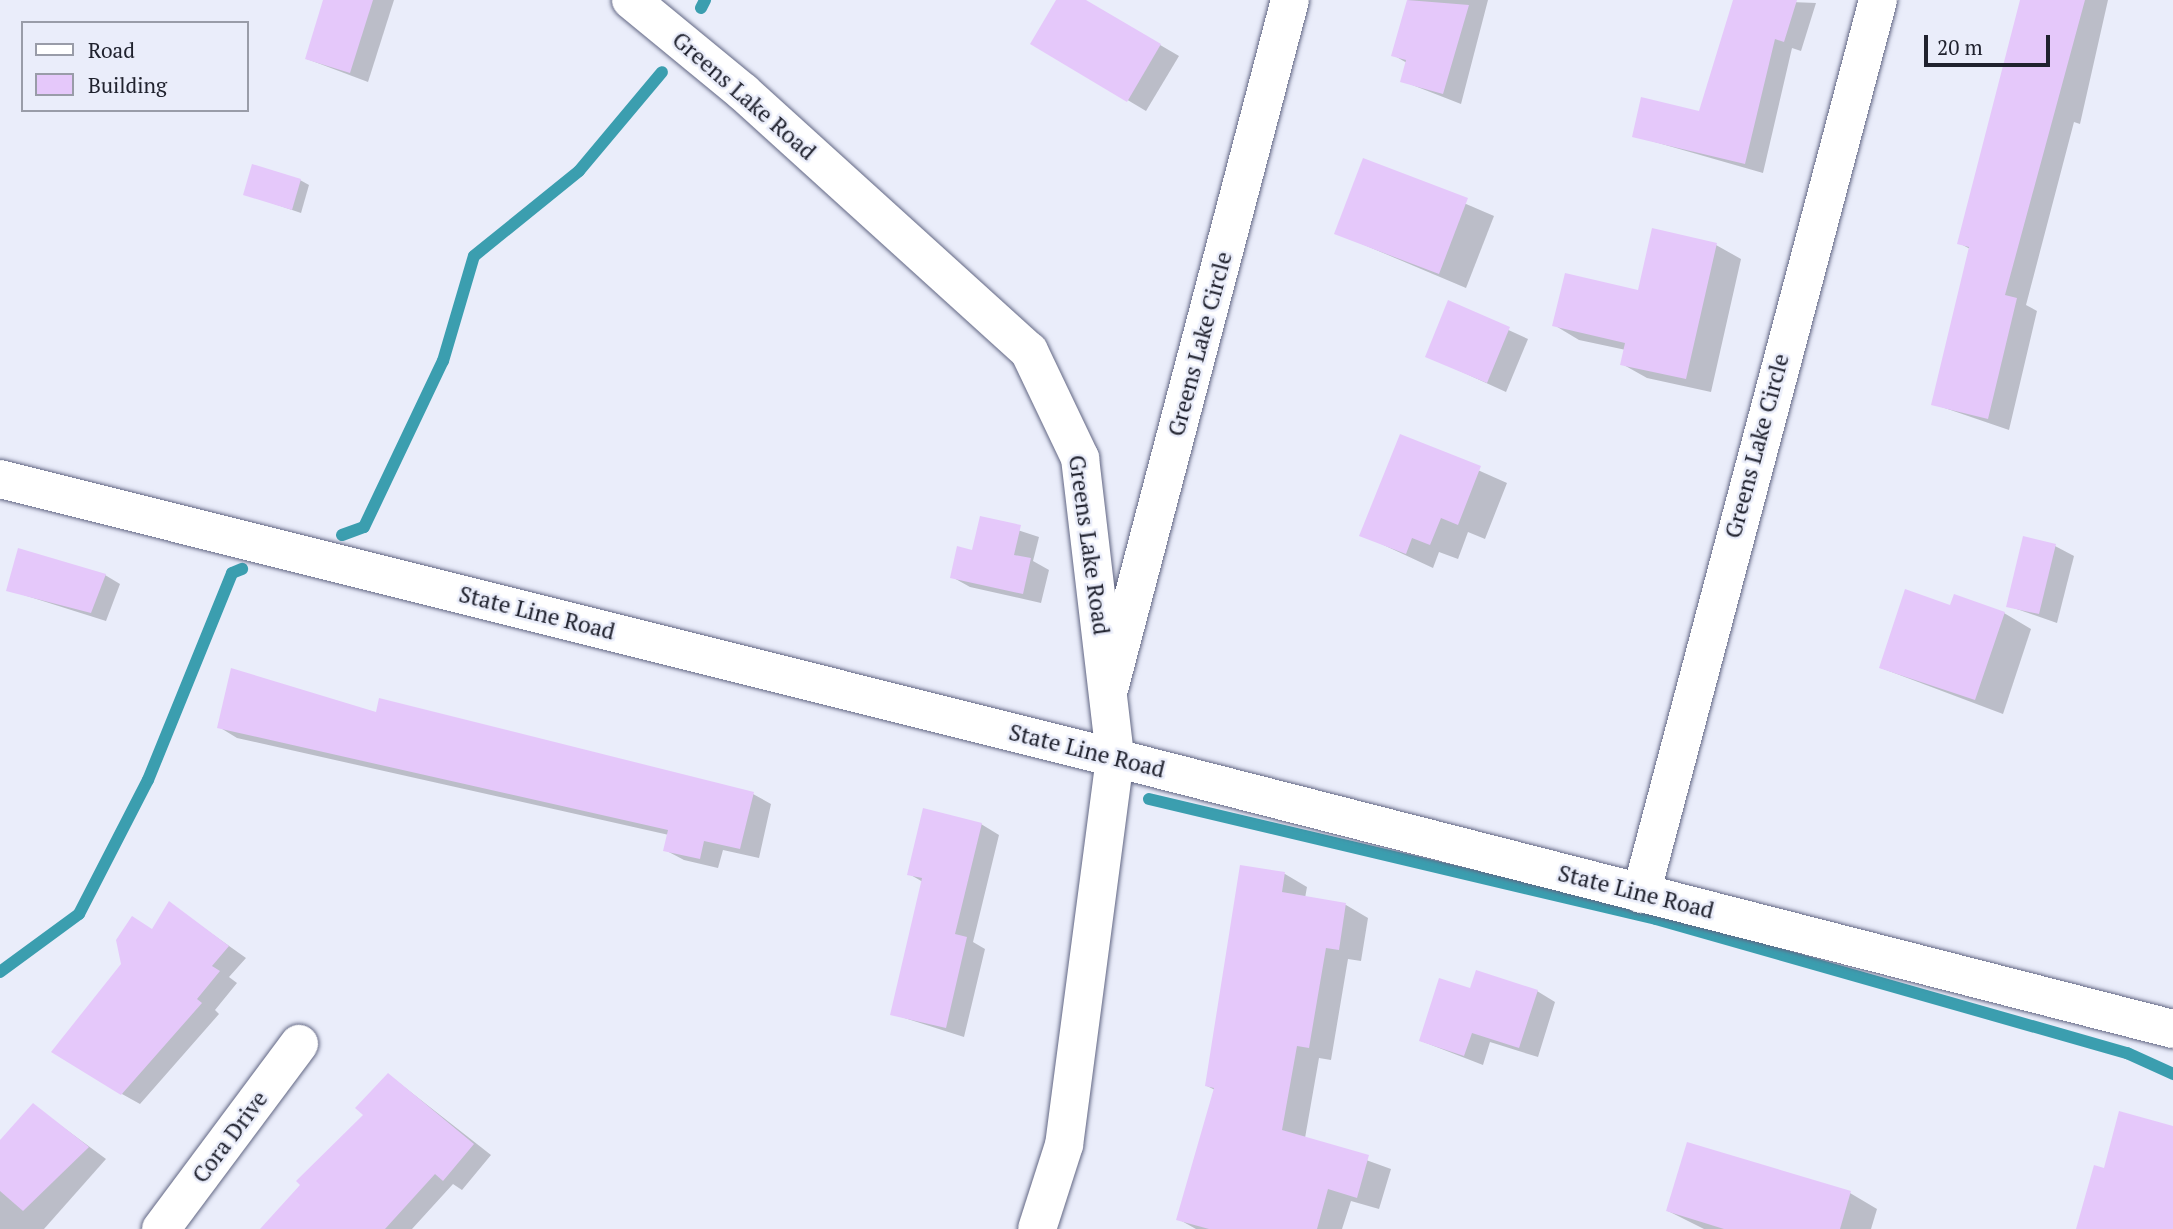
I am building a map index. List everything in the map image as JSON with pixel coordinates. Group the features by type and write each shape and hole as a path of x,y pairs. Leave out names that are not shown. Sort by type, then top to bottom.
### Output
{"street":[{"name":"Greens Lake Road","path":"631,0 743,92 1029,351 1080,458 1109,688 1115,758 1064,1144 1037,1229"},
{"name":"Greens Lake Circle","path":"1109,688 1290,0"},
{"name":"Greens Lake Circle","path":"1641,894 1878,0"},
{"name":"State Line Road","path":"0,479 1115,758 2173,1029"},
{"name":"Cora Drive","path":"161,1229 299,1044"}],"building":[{"path":"323,0 373,0 350,73 305,59"},
{"path":"1056,0 1086,0 1161,44 1127,102 1030,44"},
{"path":"1407,0 1469,5 1443,94 1400,82 1406,60 1391,56"},
{"path":"1733,0 1797,0 1784,42 1775,39 1745,164 1632,137 1641,97 1699,111"},
{"path":"2020,0 2085,0 2005,295 2017,298 1988,419 1931,405 1969,247 1957,244"},
{"path":"1363,158 1468,198 1439,274 1334,234"},
{"path":"252,164 301,179 292,210 243,195"},
{"path":"1652,228 1717,243 1686,379 1620,365 1625,343 1552,326 1565,273 1638,290"},
{"path":"1448,300 1510,327 1487,383 1425,357"},
{"path":"1400,434 1481,466 1458,525 1441,518 1430,545 1412,538 1406,554 1359,536"},
{"path":"980,516 1021,525 1014,555 1031,558 1023,594 950,578 957,546 972,550"},
{"path":"2023,536 2056,544 2039,614 2006,607"},
{"path":"18,548 106,574 91,613 6,591"},
{"path":"1905,589 1950,605 1954,594 2005,612 1975,700 1879,668"},
{"path":"231,668 376,712 379,698 754,792 740,849 704,841 700,859 663,851 668,830 217,728"},
{"path":"923,808 982,823 955,934 967,937 946,1028 890,1015 922,878 907,875"},
{"path":"1240,865 1285,872 1282,892 1346,903 1339,950 1326,948 1309,1048 1297,1046 1282,1130 1369,1155 1357,1198 1328,1189 1317,1229 1209,1229 1176,1220 1214,1088 1205,1086"},
{"path":"169,901 229,946 212,966 220,971 197,999 202,1003 121,1095 51,1052 121,964 116,940 132,916 152,929"},
{"path":"1476,970 1538,990 1519,1048 1472,1033 1464,1056 1419,1041 1439,978 1470,988"},
{"path":"388,1073 474,1144 443,1181 435,1174 385,1229 260,1229 300,1185 296,1181 363,1115 355,1108"},
{"path":"33,1103 89,1147 23,1211 0,1191 0,1140"},
{"path":"2119,1111 2173,1126 2173,1229 2076,1229 2094,1165 2104,1168"},
{"path":"1687,1142 1851,1191 1840,1229 1724,1229 1666,1211"}],"waterway":[{"path":"701,8 705,0"},
{"path":"342,535 364,527 443,361 474,256 579,171 662,72"},
{"path":"0,972 79,914 148,780 232,573 242,569"},
{"path":"1149,799 1656,919 2127,1053 2173,1074"}]}
